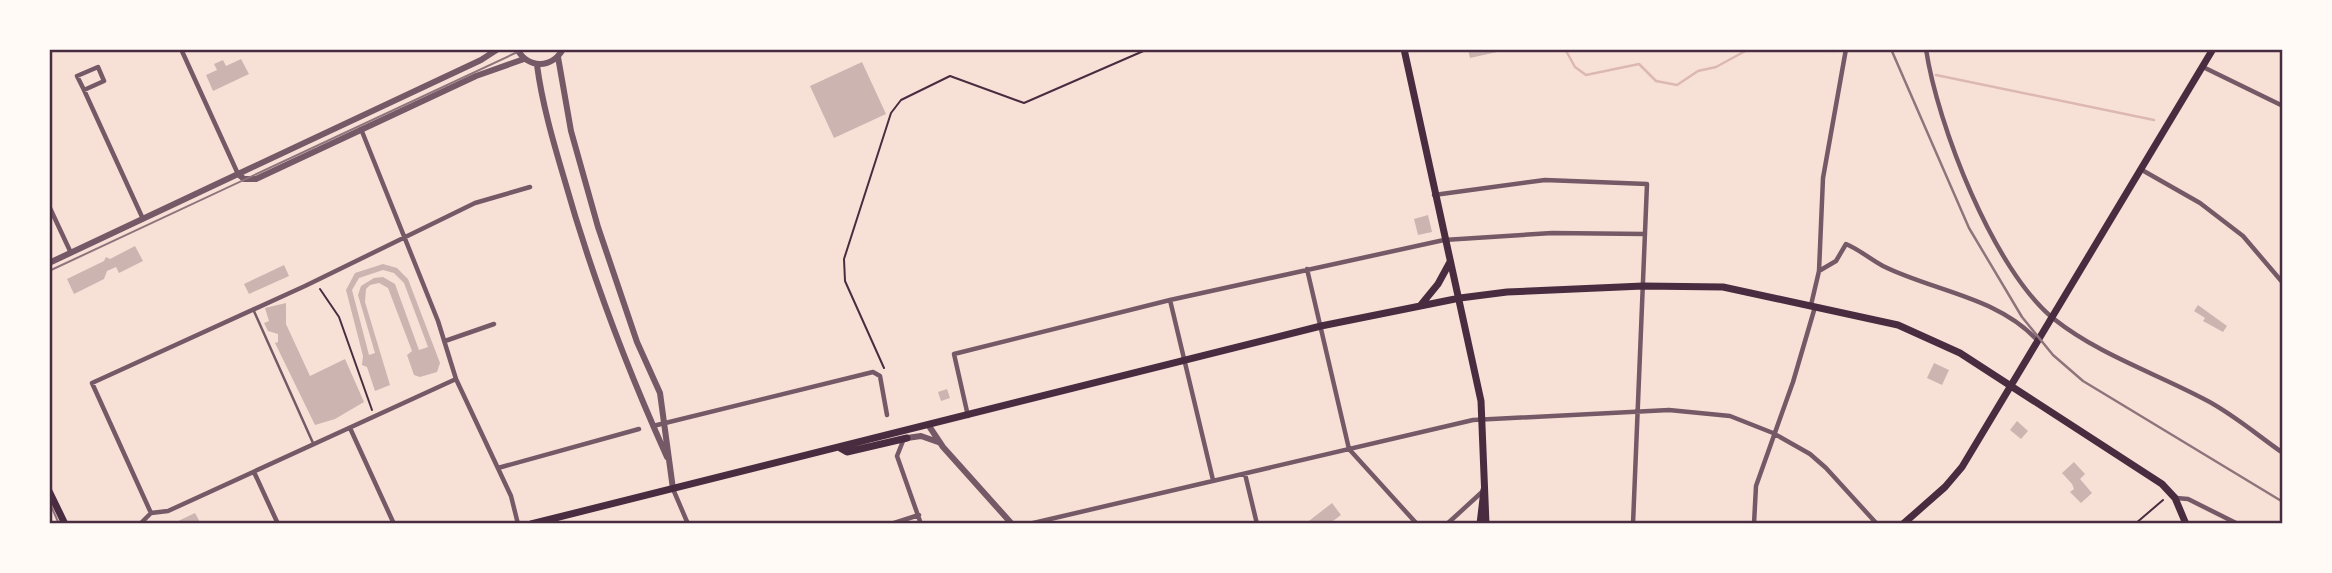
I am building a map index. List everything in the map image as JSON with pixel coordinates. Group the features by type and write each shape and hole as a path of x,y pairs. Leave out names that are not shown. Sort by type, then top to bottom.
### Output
{"main road":[{"path":"1404,49 1433,195 1460,298 1482,418 1484,490 1480,524"},
{"path":"1903,524 1958,472 2009,383 2052,317 2213,49"},
{"path":"1420,306 1438,284 1450,262"},
{"path":"531,524 555,521 1321,326 1460,298 1507,292 1643,285 1723,287 1898,325 1960,353 2162,484 2175,498 2186,524"},
{"path":"839,448 848,452 907,438"},
{"path":"1484,490 1486,524"},
{"path":"49,491 65,524"}],"street":[{"path":"181,49 239,174 244,179 256,179 475,76 524,59"},
{"path":"49,262 481,61 498,49"},
{"path":"517,49 524,59 537,65 558,57 563,49"},
{"path":"1754,524 1756,486 1793,382 1813,305 1819,271 1823,178 1846,49"},
{"path":"1926,49 1934,96 1995,242 2026,292 2052,317 2093,344 2207,400 2283,453"},
{"path":"558,57 571,131 598,227 637,342 660,394 673,489 688,524"},
{"path":"537,65 553,140 582,238 618,346 669,462"},
{"path":"84,90 104,81 98,67 78,76 84,90 143,219"},
{"path":"2203,67 2283,106"},
{"path":"361,129 445,341 456,379 510,496 518,524"},
{"path":"2141,170 2200,203 2243,236 2283,284"},
{"path":"1433,195 1545,180 1647,184 1633,524"},
{"path":"151,513 92,383 475,203 530,187"},
{"path":"49,206 71,253"},
{"path":"968,416 954,354 1170,300 1444,240 1552,233 1645,234"},
{"path":"1819,271 1836,261 1846,244 1865,252 1882,265 1976,300 2023,328 2037,340"},
{"path":"1307,269 1349,449 1417,524"},
{"path":"1170,300 1213,480"},
{"path":"445,341 494,324"},
{"path":"653,426 873,372 880,376 887,415"},
{"path":"140,524 151,513 169,511 456,379"},
{"path":"1029,524 1482,418 1677,411 1730,416 1773,433 1810,454 1826,468 1877,524"},
{"path":"929,426 939,443 1012,524"},
{"path":"350,428 394,524"},
{"path":"498,468 639,429"},
{"path":"921,524 897,456 899,445 907,438 921,436 939,443"},
{"path":"254,472 278,524"},
{"path":"1245,474 1257,524"},
{"path":"1447,524 1484,490"},
{"path":"2175,498 2188,499 2238,524"},
{"path":"891,524 919,515"}],"lane":[{"path":"253,309 314,445"},
{"path":"880,376 884,368"}],"path":[{"path":"884,368 845,281 844,259 891,113 901,100 950,76 1024,103 1148,49"},
{"path":"320,289 339,317 374,417"},
{"path":"2135,524 2162,500"}],"building":[{"path":"1468,49 1497,49 1497,52 1470,58"},
{"path":"241,59 249,74 213,91 206,75 217,70 214,64 223,60 226,66"},
{"path":"862,62 886,114 834,138 810,86"},
{"path":"1428,215 1432,232 1418,235 1414,219"},
{"path":"135,246 143,261 119,273 116,267 107,271 104,279 74,294 67,279 104,261 106,257 110,259"},
{"path":"383,264 397,268 408,279 440,363 437,372 420,377 414,375 407,355 412,351 388,288 379,283 370,285 366,289 365,302 390,385 375,391 367,367 362,365 363,356 346,290 355,273","holes":["383,270 394,273 404,283 428,347 419,350 395,284 383,277 374,278 361,286 358,295 375,353 369,355 352,290 359,278"]},
{"path":"284,265 289,276 249,294 244,284"},
{"path":"286,303 286,324 310,376 345,359 364,402 335,419 315,425 275,343 278,342 278,334 268,331 264,323 269,321 265,308"},
{"path":"2198,305 2227,326 2223,332 2203,321 2205,318 2194,311"},
{"path":"1934,363 1949,370 1942,385 1927,378"},
{"path":"947,389 950,398 941,401 938,392"},
{"path":"2017,421 2028,431 2021,439 2010,430"},
{"path":"2074,462 2085,474 2080,479 2092,493 2081,503 2070,492 2074,489 2072,484 2062,473"},
{"path":"1332,503 1341,515 1329,524 1305,524"},
{"path":"195,513 201,524 172,524"}],"waterway":[{"path":"1565,49 1575,67 1586,75 1639,64 1656,81 1677,85 1698,71 1716,67 1749,49"},
{"path":"1801,49 1833,51"},
{"path":"1936,75 2154,120"}],"tram line":[{"path":"49,271 524,49"},
{"path":"49,501 59,524"}],"railway":[{"path":"1891,49 1969,228 2022,317 2053,355 2083,381 2283,502"}]}
